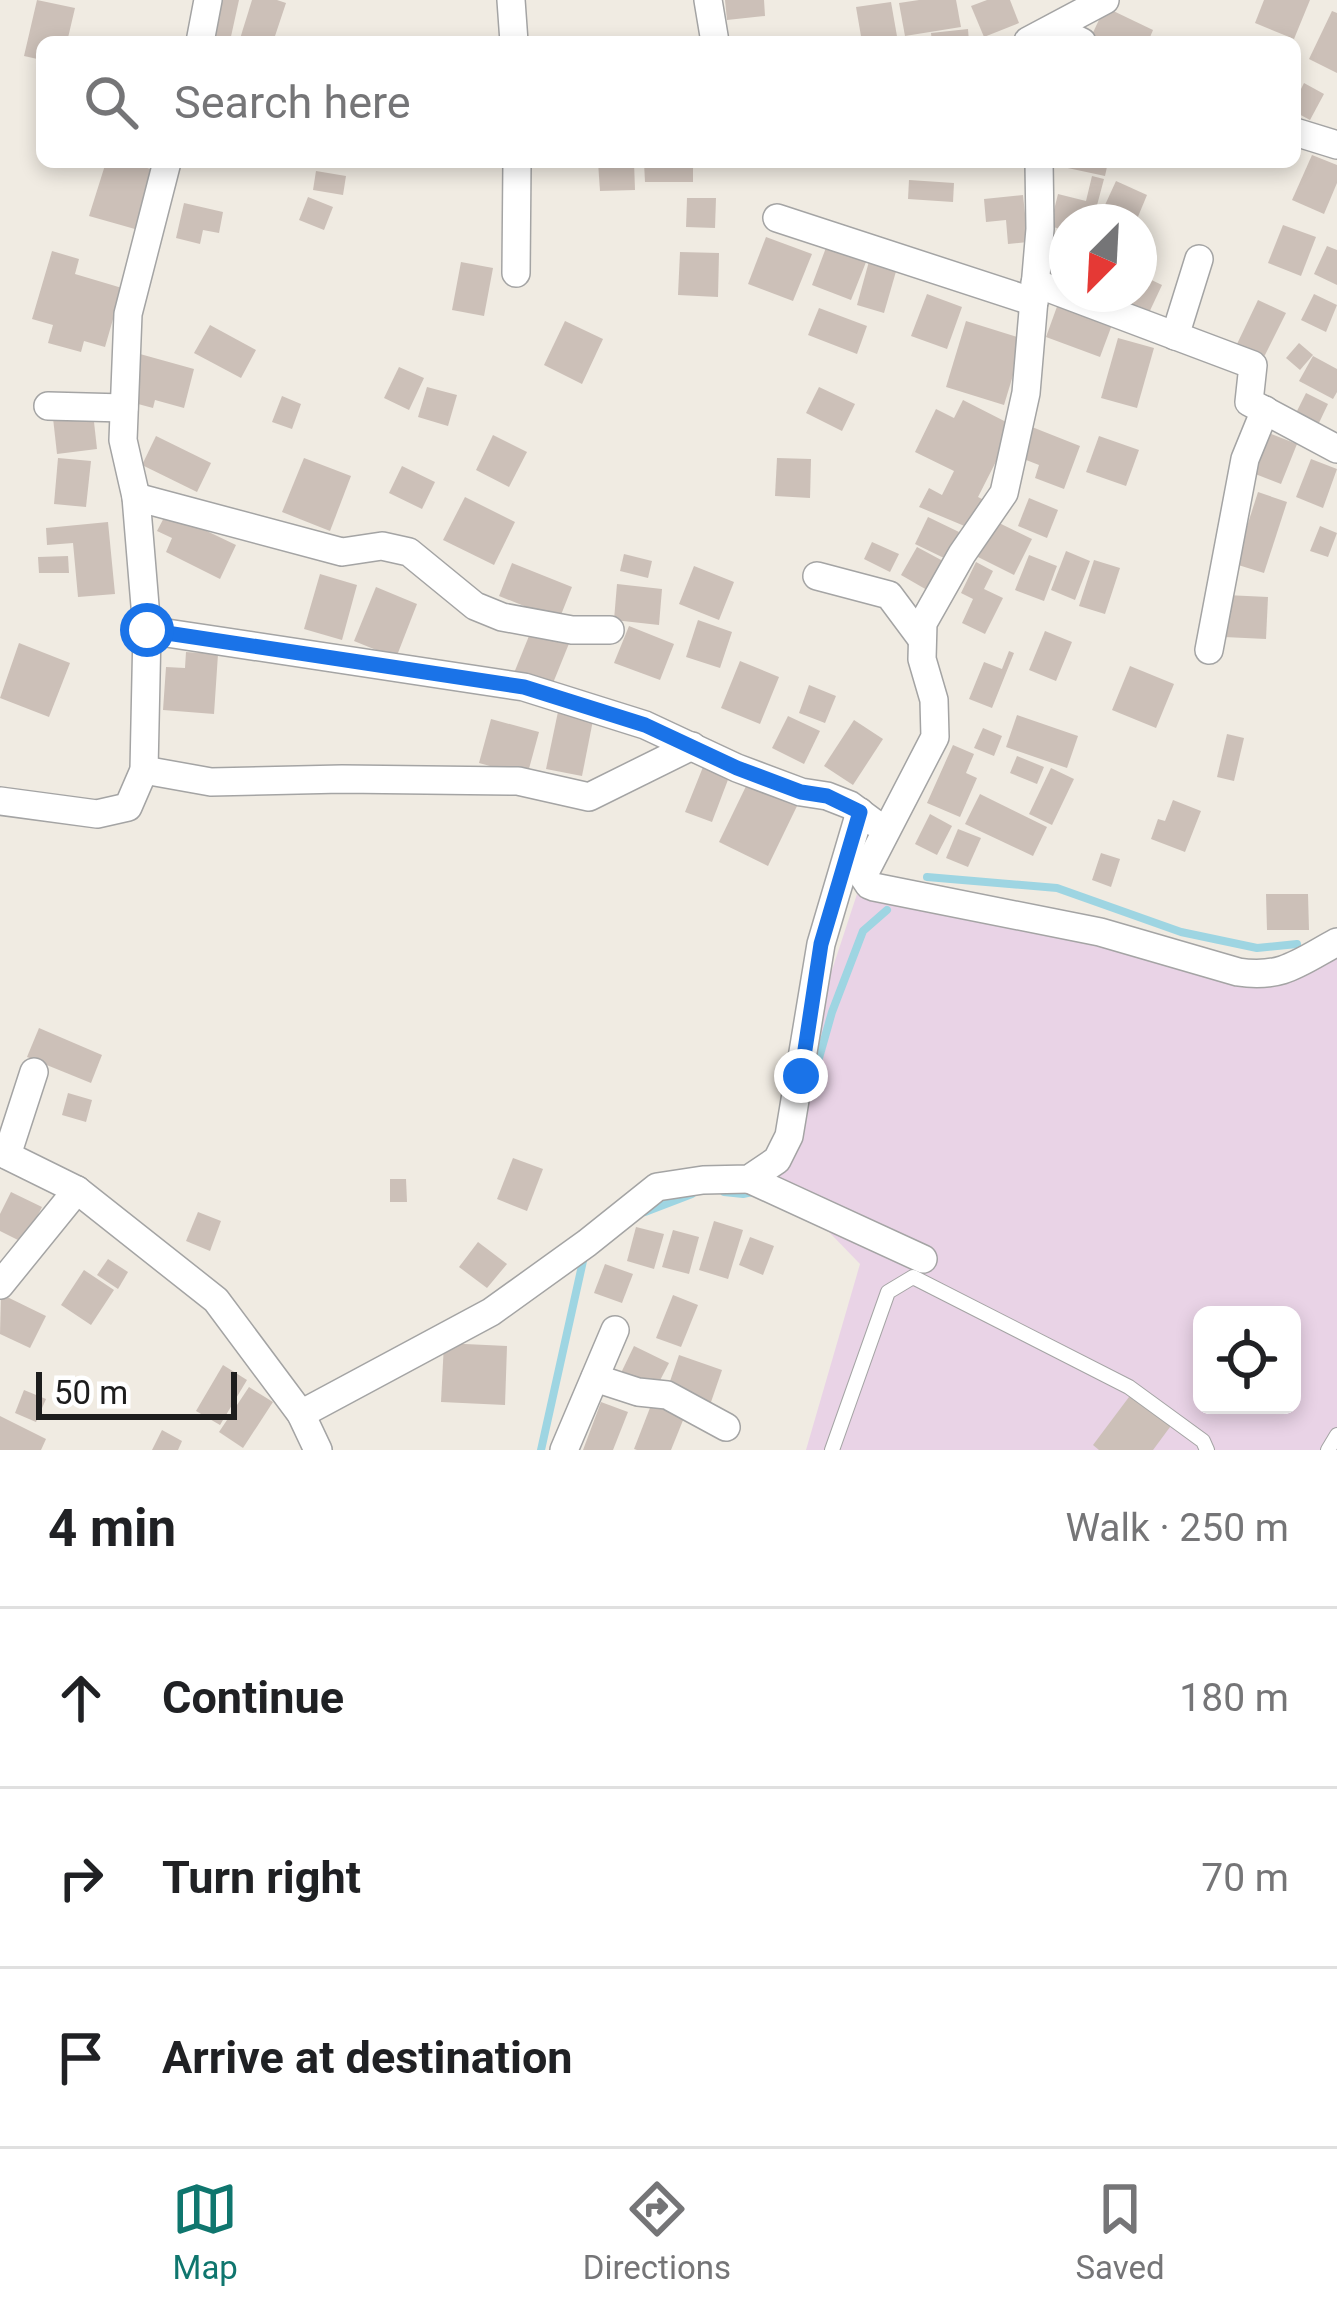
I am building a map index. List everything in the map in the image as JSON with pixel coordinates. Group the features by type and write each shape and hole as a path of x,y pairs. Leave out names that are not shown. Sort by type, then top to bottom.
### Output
{"street":[{"path":"201,36 208,0"},
{"path":"512,0 514,36"},
{"path":"708,0 714,36"},
{"path":"1034,36 1105,0"},
{"path":"1054,28 1070,36"},
{"path":"1301,134 1337,145"},
{"path":"0,801 97,814 128,807 144,770 147,630 136,496 123,440 124,408 128,314 165,168"},
{"path":"516,273 518,168"},
{"path":"1039,168 1040,229 1025,393 1004,493 923,623 922,659 934,700 935,737 862,872 865,880 874,887 1100,932 1238,973 1280,973 1337,942"},
{"path":"777,218 1035,292 1253,365 1250,402 1337,449"},
{"path":"1175,336 1199,259"},
{"path":"48,406 124,408"},
{"path":"1209,650 1245,459 1265,410"},
{"path":"136,496 342,552 382,546 409,552 475,606 502,617 572,630 610,630"},
{"path":"817,576 889,595 921,638"},
{"path":"147,630 524,687 645,725 737,768 801,792 827,796 885,830"},
{"path":"144,770 211,782 518,782 589,797 692,746"},
{"path":"748,1179 777,1160 789,1136 821,944 860,812"},
{"path":"34,1072 4,1154 77,1190 217,1300 301,1414 318,1450"},
{"path":"301,1414 490,1312 657,1186 748,1179 923,1259"},
{"path":"0,1285 77,1190"},
{"path":"564,1450 616,1330"},
{"path":"595,1378 638,1393 667,1395 726,1427"}],"lane":[{"path":"832,1450 888,1292 913,1277 1129,1387 1203,1441 1208,1450"},
{"path":"1328,1450 1337,1435"}],"shaded area":[{"path":"857,894 1057,923 1288,973 1337,940 1337,1450 806,1450 860,1264 767,1168"}],"building":[{"path":"37,0 75,8 68,36 36,36 36,59 24,56"},
{"path":"220,0 239,0 231,36 211,36"},
{"path":"252,0 286,3 275,36 241,36"},
{"path":"725,0 764,0 765,16 727,20"},
{"path":"956,0 961,27 905,36 899,3"},
{"path":"1010,0 1019,23 984,36 971,6"},
{"path":"1264,0 1310,0 1295,36 1255,23"},
{"path":"891,2 897,36 861,36 856,7"},
{"path":"1105,7 1153,30 1150,36 1091,36"},
{"path":"1332,11 1337,13 1337,73 1309,59"},
{"path":"968,29 969,36 931,36"},
{"path":"1304,83 1324,94 1310,120 1301,115"},
{"path":"1312,155 1337,165 1337,183 1324,214 1292,200"},
{"path":"104,168 160,172 142,231 89,216"},
{"path":"598,168 634,168 635,190 600,191"},
{"path":"644,168 693,168 693,182 645,182"},
{"path":"1068,168 1107,168 1105,176"},
{"path":"316,171 346,176 343,195 313,190"},
{"path":"1092,176 1104,179 1097,204 1056,204 1058,194 1086,201"},
{"path":"909,180 954,183 953,202 908,199"},
{"path":"1116,181 1147,195 1143,204 1105,204"},
{"path":"1023,195 1028,242 1008,244 1006,220 986,222 984,199"},
{"path":"308,197 333,207 324,230 299,220"},
{"path":"687,198 716,198 715,228 686,227"},
{"path":"184,203 223,212 219,233 203,230 200,244 176,238"},
{"path":"1283,225 1316,237 1301,276 1268,263"},
{"path":"766,237 812,254 793,301 748,284"},
{"path":"830,237 870,252 851,300 812,285"},
{"path":"1327,246 1337,250 1337,285 1314,274"},
{"path":"52,251 79,259 75,274 122,288 105,347 84,341 81,352 48,343 53,325 32,319"},
{"path":"680,252 719,253 718,297 678,295"},
{"path":"871,254 899,261 884,313 857,305"},
{"path":"461,262 493,268 484,316 452,310"},
{"path":"927,294 962,307 947,349 911,336"},
{"path":"1314,294 1337,305 1326,332 1301,320"},
{"path":"1258,300 1286,313 1264,357 1237,344"},
{"path":"819,308 867,326 857,354 808,335"},
{"path":"1055,312 1087,312 1113,322 1100,357 1046,337"},
{"path":"565,321 603,339 582,384 544,365"},
{"path":"966,321 1024,339 1004,405 946,387"},
{"path":"210,325 256,350 241,378 194,353"},
{"path":"1118,338 1154,348 1137,408 1101,398"},
{"path":"1299,343 1313,355 1300,370 1286,358"},
{"path":"140,354 194,369 184,408 155,400 153,408 127,401"},
{"path":"1313,356 1337,369 1333,399 1299,381"},
{"path":"399,367 424,378 409,410 384,398"},
{"path":"427,387 457,395 448,426 418,417"},
{"path":"819,387 855,404 842,431 806,413"},
{"path":"1306,393 1328,404 1317,427 1295,415"},
{"path":"282,396 301,404 292,429 272,422"},
{"path":"963,400 1014,426 978,497 988,502 974,530 919,507 929,488 942,495 954,471 915,452 936,409 954,418"},
{"path":"93,413 97,449 57,454 53,418"},
{"path":"1032,427 1080,446 1064,489 1035,478 1039,465 1021,458"},
{"path":"1266,432 1297,444 1281,484 1250,472"},
{"path":"493,435 527,452 509,487 476,470"},
{"path":"156,436 211,463 197,492 142,465"},
{"path":"1099,436 1139,450 1126,486 1086,472"},
{"path":"58,458 91,461 86,507 54,504"},
{"path":"304,458 351,476 330,531 282,512"},
{"path":"777,458 811,459 810,498 775,496"},
{"path":"1311,459 1337,469 1323,508 1296,497"},
{"path":"402,466 435,482 422,509 389,493"},
{"path":"1258,492 1287,502 1264,573 1235,564"},
{"path":"465,497 515,522 494,565 443,540"},
{"path":"1029,498 1058,510 1047,538 1018,526"},
{"path":"167,512 236,545 220,579 166,552 172,538 157,531"},
{"path":"928,517 959,532 946,559 915,544"},
{"path":"993,520 1032,539 1014,575 976,556"},
{"path":"108,522 115,594 78,597 73,543 47,545 46,528"},
{"path":"1320,526 1337,533 1328,557 1310,551"},
{"path":"872,542 899,554 890,572 864,559"},
{"path":"917,547 943,561 927,590 901,575"},
{"path":"1066,551 1090,561 1075,600 1051,590"},
{"path":"624,554 652,561 648,578 620,571"},
{"path":"1029,555 1057,566 1044,601 1015,590"},
{"path":"68,556 69,573 39,573 38,557"},
{"path":"1094,560 1120,568 1105,614 1079,606"},
{"path":"976,562 993,571 984,589 1003,598 985,634 962,623 973,599 961,593"},
{"path":"512,563 572,587 559,620 499,596"},
{"path":"694,566 734,582 719,620 679,604"},
{"path":"320,574 357,585 342,640 304,629"},
{"path":"617,584 662,589 659,625 614,620"},
{"path":"376,587 417,604 396,658 354,641"},
{"path":"1226,595 1268,597 1266,639 1224,637"},
{"path":"698,620 732,632 720,668 686,657"},
{"path":"533,626 570,641 549,693 512,678"},
{"path":"629,626 674,644 660,680 614,663"},
{"path":"1045,631 1072,642 1056,681 1029,670"},
{"path":"19,643 70,663 49,717 0,698"},
{"path":"1009,651 1014,653 992,708 969,699 984,662 1002,669"},
{"path":"186,652 218,654 214,714 163,710 166,667 185,668"},
{"path":"740,661 779,677 760,724 721,708"},
{"path":"1130,666 1174,684 1156,728 1112,710"},
{"path":"809,685 836,696 825,723 799,713"},
{"path":"559,707 594,715 582,776 546,769"},
{"path":"1017,715 1078,736 1067,768 1006,747"},
{"path":"788,716 820,731 804,764 772,748"},
{"path":"491,719 539,732 527,776 479,763"},
{"path":"854,720 883,739 853,785 824,766"},
{"path":"983,728 1002,736 994,756 974,748"},
{"path":"1227,734 1244,738 1234,781 1217,777"},
{"path":"953,745 974,754 966,773 977,778 960,817 927,803"},
{"path":"1017,756 1044,767 1037,784 1010,773"},
{"path":"703,767 729,777 712,822 685,812"},
{"path":"1051,768 1074,779 1052,825 1029,814"},
{"path":"749,780 798,804 768,866 719,842"},
{"path":"980,794 1047,827 1033,856 965,824"},
{"path":"1173,800 1201,811 1185,852 1151,839 1158,819 1165,821"},
{"path":"930,814 952,826 937,855 915,844"},
{"path":"958,829 981,838 968,867 946,858"},
{"path":"1101,853 1120,859 1111,887 1092,880"},
{"path":"1266,894 1308,894 1309,930 1267,930"},
{"path":"39,1028 102,1055 91,1083 27,1057"},
{"path":"68,1093 92,1100 86,1122 62,1115"},
{"path":"513,1158 543,1169 527,1211 497,1199"},
{"path":"390,1179 406,1179 407,1202 390,1202"},
{"path":"11,1192 42,1207 24,1243 0,1231 0,1214"},
{"path":"198,1212 221,1221 210,1251 186,1241"},
{"path":"714,1221 743,1230 728,1279 699,1270"},
{"path":"636,1227 664,1234 654,1269 627,1261"},
{"path":"673,1230 699,1237 689,1274 662,1267"},
{"path":"750,1237 774,1246 763,1275 739,1265"},
{"path":"478,1242 507,1264 487,1288 459,1267"},
{"path":"108,1259 128,1272 118,1289 97,1275"},
{"path":"605,1264 633,1274 622,1303 594,1293"},
{"path":"84,1270 114,1290 91,1325 61,1305"},
{"path":"1,1294 46,1316 30,1348 0,1334"},
{"path":"673,1295 698,1305 681,1347 656,1338"},
{"path":"444,1343 507,1346 505,1405 441,1402"},
{"path":"634,1346 669,1363 654,1392 620,1375"},
{"path":"679,1355 722,1370 710,1405 667,1390"},
{"path":"223,1365 247,1380 220,1425 196,1411"},
{"path":"249,1387 273,1402 243,1448 219,1432"},
{"path":"24,1390 46,1399 36,1422 15,1413"},
{"path":"1132,1393 1173,1423 1153,1450 1099,1450 1093,1445"},
{"path":"655,1395 688,1408 671,1450 634,1449"},
{"path":"601,1402 628,1412 613,1450 583,1450"},
{"path":"0,1416 46,1439 41,1450 0,1450"},
{"path":"162,1430 182,1441 178,1450 152,1450"}],"waterway":[{"path":"927,877 1057,888 1181,932 1257,948 1297,944"},
{"path":"808,1097 832,1012 863,931 887,910"},
{"path":"724,1192 757,1191"},
{"path":"645,1212 692,1194"},
{"path":"541,1450 585,1252"}],"route":[{"path":"147,630 524,687 645,725 737,768 850,805 860,812 821,944 801,1076"}]}
